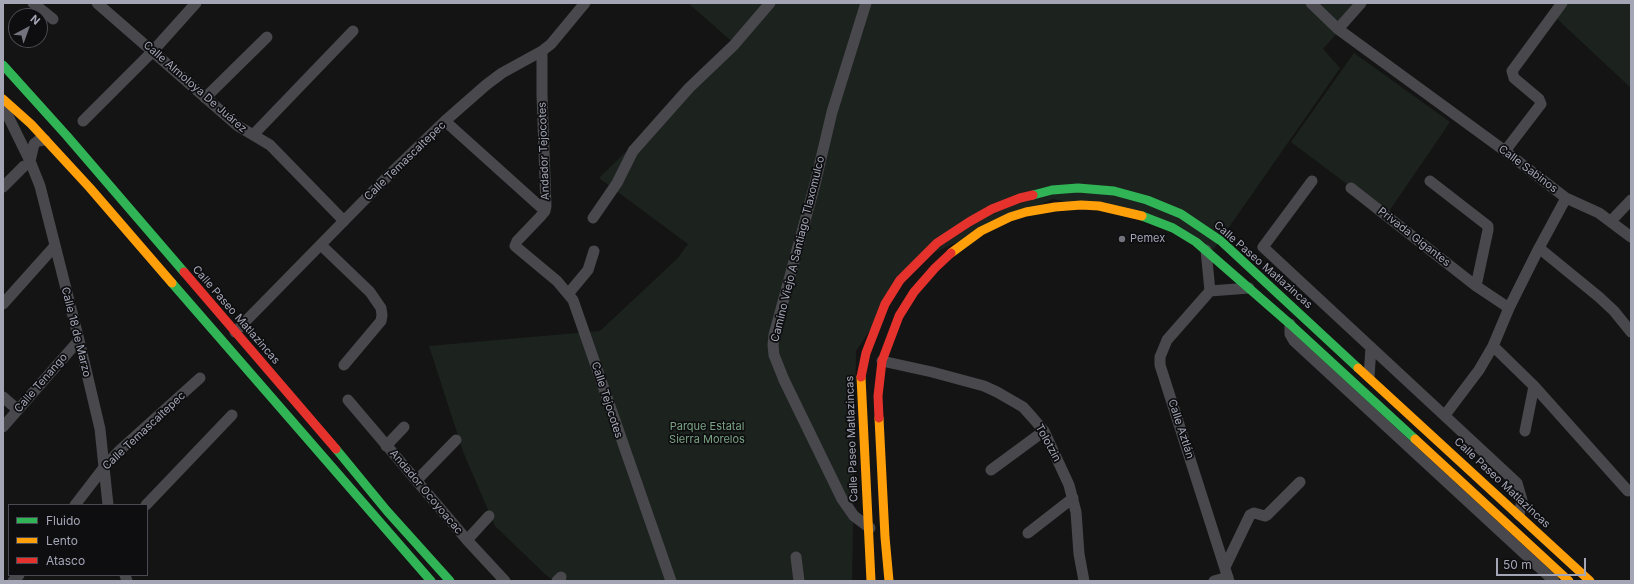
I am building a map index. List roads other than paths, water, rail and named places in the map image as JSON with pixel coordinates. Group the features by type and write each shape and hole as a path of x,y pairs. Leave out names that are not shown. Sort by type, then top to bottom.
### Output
{"highway":[{"name":"Calle Paseo Matlazincas","path":"3,65 235,332 387,511 450,581"},
{"path":"3,99 31,124 95,194 431,581"},
{"name":"Calle Paseo Matlazincas","path":"871,581 861,378 866,353 885,304 900,280 937,243 969,222 992,209 1020,198 1065,189 1097,189 1130,194 1164,206 1181,214 1221,241 1590,581"},
{"path":"889,581 885,537 878,396 882,361 892,331 899,316 914,292 935,268 981,231 1010,217 1036,209 1081,205 1118,209 1135,213 1173,228 1206,250 1290,324 1569,581"}],"street":[{"path":"33,3 53,19"},
{"name":"Calle Almoloya De Juárez","path":"97,3 238,126 270,145 344,221"},
{"path":"83,121 153,51 196,3"},
{"name":"Calle Temascaltepec","path":"235,332 445,121 502,73 542,51 558,37 585,3"},
{"path":"593,218 617,183 633,151 689,88 734,45 770,3"},
{"name":"Camino Viejo A Santiago Tlaxomulco","path":"866,3 832,112 815,184 774,336 773,346 774,355 784,380 842,500 854,516 868,527 885,537"},
{"name":"Calle Sabinos","path":"1311,3 1338,30 1505,151 1566,198 1539,248 1493,346 1479,370 1445,415"},
{"path":"1338,30 1361,3"},
{"path":"1505,151 1541,104 1539,99 1514,78 1512,71 1562,3"},
{"path":"253,135 353,31"},
{"path":"205,98 267,37"},
{"name":"Andador Tejocotes","path":"517,240 545,211 547,201 542,95 542,51"},
{"name":"Calle 18 de Marzo","path":"3,106 27,164 40,186 54,248 79,340 100,429 108,504"},
{"path":"445,121 545,211"},
{"path":"3,187 27,164 34,144 38,141 45,140"},
{"path":"1312,181 1262,247 1517,483 1522,500 1519,515"},
{"path":"1430,181 1488,226 1476,286"},
{"name":"Privada Gigantes","path":"1351,188 1476,286 1510,308"},
{"path":"1566,198 1587,206 1611,221 1631,237"},
{"path":"1611,221 1631,200"},
{"name":"Calle Tejocotes","path":"517,240 515,246 557,281 568,294 577,309 609,409 670,581"},
{"path":"321,245 370,292 378,303 382,315 378,324 344,365"},
{"path":"3,304 54,248"},
{"path":"1539,248 1599,297 1631,330"},
{"path":"1206,250 1210,291 1250,288"},
{"path":"568,294 588,270 594,251"},
{"name":"Calle Aztlán","path":"1210,291 1167,340 1160,357 1160,365 1227,575"},
{"path":"1290,324 1290,334 1294,341 1554,581"},
{"name":"Calle Tenango","path":"3,427 79,340"},
{"path":"1493,346 1534,386 1628,491"},
{"path":"1369,377 1371,347"},
{"name":"Tolotzin","path":"882,361 932,372 984,386 1023,407 1044,431 1064,472 1073,498 1079,554 1084,581"},
{"name":"Calle Temascaltepec","path":"76,504 105,466 134,437 200,378"},
{"path":"1525,431 1534,386"},
{"path":"3,397 18,410"},
{"name":"Andador Ocoyoacac","path":"348,400 467,540 505,581"},
{"path":"147,504 232,415"},
{"path":"386,446 404,427"},
{"path":"991,470 1044,431"},
{"path":"417,480 456,440"},
{"path":"1214,581 1227,575 1249,518 1254,513 1263,516 1267,515 1300,482"},
{"path":"1028,533 1073,498"},
{"path":"467,540 489,516"},
{"path":"796,557 798,581"}],"place":[{"name":"Pemex","path":"1122,239"}],"park label":[{"name":"Parque Estatal Sierra Morelos","path":"707,433"}]}
